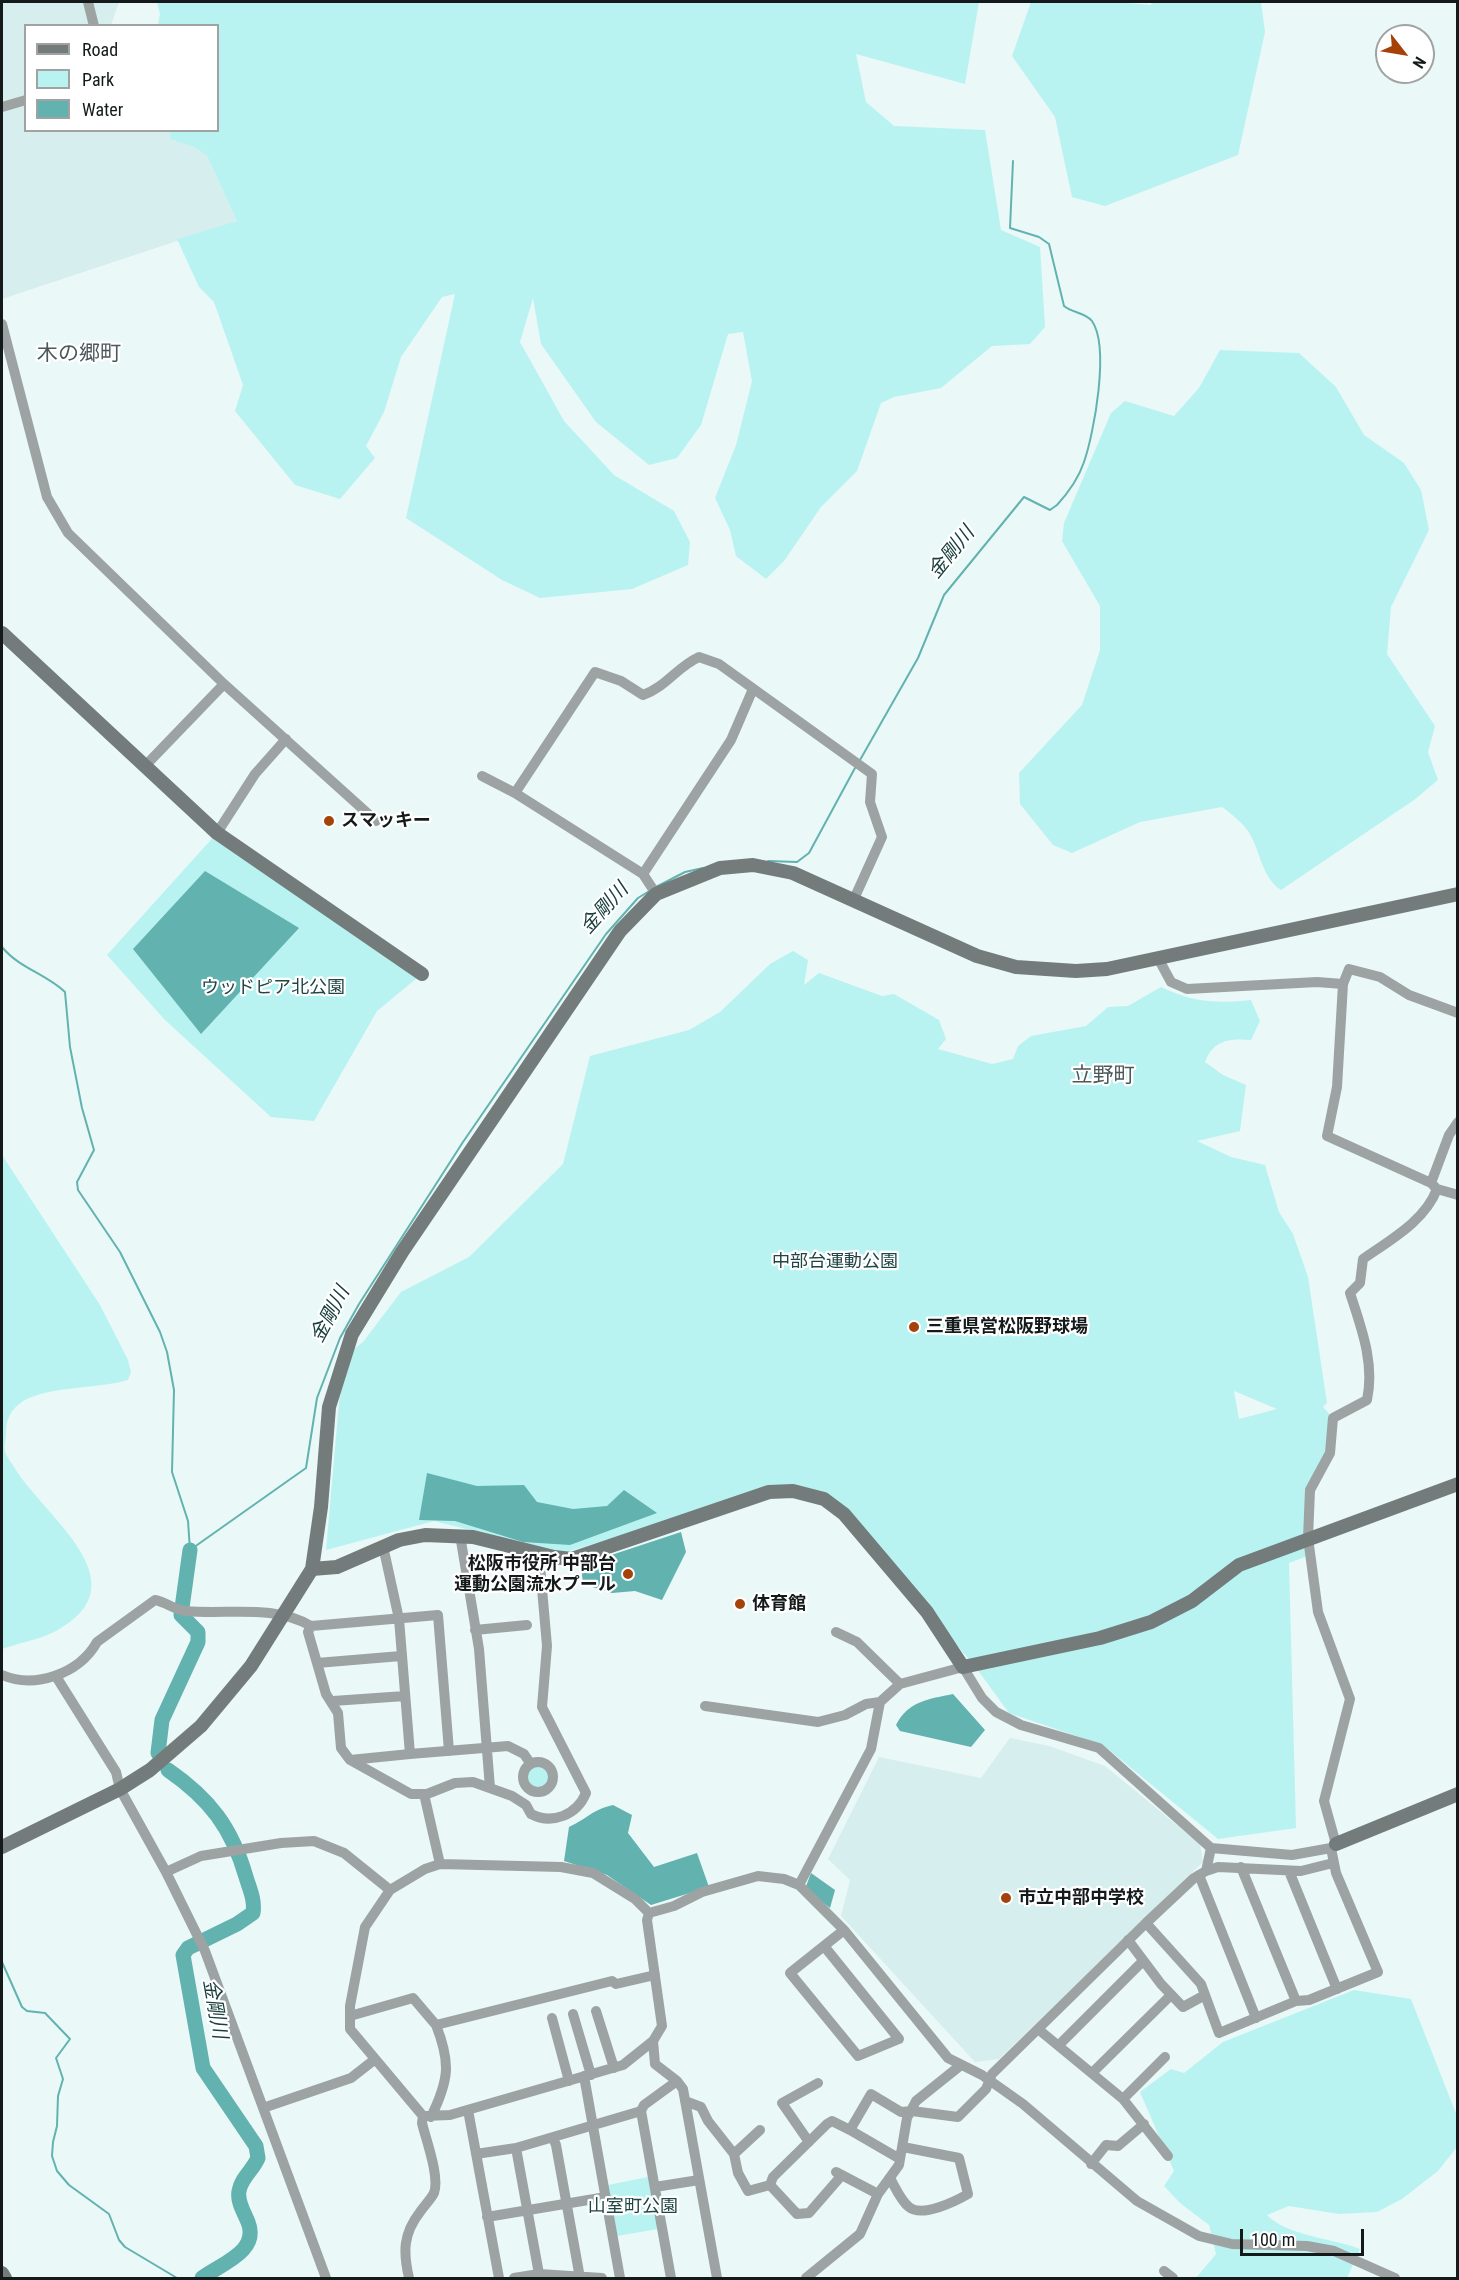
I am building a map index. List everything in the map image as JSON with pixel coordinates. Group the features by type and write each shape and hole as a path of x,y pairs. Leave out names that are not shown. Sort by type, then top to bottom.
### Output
{"street":[{"path":"88,2 94,24"},
{"path":"2,107 24,101"},
{"path":"2,324 47,497 68,533 224,684 376,820"},
{"path":"2,633 216,833 422,974"},
{"path":"515,793 595,672 621,681 643,695 658,690 687,663 699,657 719,664 872,774 870,802 882,837 854,898"},
{"path":"145,766 224,684"},
{"path":"643,874 731,740 753,689"},
{"path":"216,833 255,774 286,739"},
{"path":"482,776 515,793 643,874 656,894"},
{"path":"2,1847 120,1789 150,1770 201,1726 251,1666 312,1569 321,1507 329,1407 352,1334 402,1252 620,931 656,894 720,868 753,866 794,873 854,898 977,956 1016,967 1097,970 1458,894"},
{"path":"1158,958 1171,982 1187,989 1317,982 1343,984"},
{"path":"1458,1013 1409,995 1380,976 1349,969 1343,984 1336,1087 1327,1136 1458,1195"},
{"path":"1146,1923 1201,1984 1219,2033 1296,2001 1309,2000 1377,1972 1333,1863 1333,1846 1324,1801 1350,1699 1318,1612 1308,1538 1310,1490 1330,1454 1333,1418 1367,1400 1370,1385 1367,1345 1350,1293 1360,1283 1363,1259 1405,1229 1433,1200 1434,1186 1449,1135 1458,1122"},
{"path":"705,1706 818,1722 845,1715 866,1704 880,1702 900,1684 963,1667 1100,1638 1151,1622 1192,1602 1239,1565 1458,1484"},
{"path":"312,1569 336,1567 383,1546 424,1535 460,1535 539,1554 572,1559 769,1492 793,1491 824,1499 844,1514 919,1603 982,1698 996,1712 1021,1725 1099,1748 1211,1848 1292,1855 1333,1846 1458,1794"},
{"path":"460,1535 476,1630 490,1788"},
{"path":"383,1546 399,1619 410,1754"},
{"path":"311,1626 308,1632 326,1694 333,1701 341,1725 341,1748 350,1760 411,1794 424,1794 455,1783 472,1782 512,1796 526,1805 531,1814 551,1820 563,1817 583,1800 586,1793 542,1707 547,1646 539,1554"},
{"path":"2,1675 26,1679 57,1678 93,1650 97,1642 155,1600 181,1610 265,1612 299,1619 311,1626 438,1615 449,1751"},
{"path":"476,1630 527,1625"},
{"path":"836,1632 857,1642 900,1684"},
{"path":"317,1663 401,1656"},
{"path":"57,1678 116,1773 120,1789 166,1872 200,1942 326,2278"},
{"path":"333,1701 405,1696"},
{"path":"799,1885 871,1749 880,1702"},
{"path":"350,1760 486,1748 515,1748 524,1754 530,1763"},
{"path":"424,1794 440,1864"},
{"path":"166,1872 201,1856 314,1841 344,1853 390,1890"},
{"path":"1211,1848 1203,1873 1257,2018"},
{"path":"850,2130 871,2094 901,2112 912,2110 958,2117 986,2089 992,2074 1128,1940 1203,1873 1218,1866 1289,1871 1311,1870 1333,1863"},
{"path":"440,1864 561,1867 593,1874 635,1899 649,1913 647,1920 662,2025 653,2041 624,2065 450,2115 427,2116 374,2060 350,2029 364,1927 390,1890 425,1869 440,1864"},
{"path":"1240,1867 1296,2001"},
{"path":"1289,1871 1337,1989"},
{"path":"649,1913 674,1906 702,1892 758,1876 799,1885 843,1930 948,2058 989,2081 1023,2104 1137,2200 1199,2236 1232,2244 1307,2246 1334,2251 1394,2278"},
{"path":"824,1946 899,2039 858,2056 790,1973 843,1930"},
{"path":"1128,1940 1143,1962 1183,2007 1205,1995"},
{"path":"1059,2045 1143,1962"},
{"path":"436,2025 612,1981 616,1984 655,1976"},
{"path":"1092,2073 1171,1995"},
{"path":"350,2016 413,1998 436,2025 447,2071 445,2085 422,2123 436,2180 434,2193 410,2226 405,2239 405,2259 409,2278"},
{"path":"596,2012 614,2068"},
{"path":"573,2014 588,2075 593,2125 620,2278"},
{"path":"552,2018 569,2081"},
{"path":"1038,2029 1123,2099 1168,2156"},
{"path":"653,2041 655,2064 677,2081 683,2089 717,2278"},
{"path":"1123,2099 1165,2057"},
{"path":"264,2108 351,2078 374,2060"},
{"path":"806,2278 860,2234 878,2194 900,2159 907,2118 916,2101 961,2065"},
{"path":"671,2278 640,2111 644,2104 677,2081"},
{"path":"809,2142 782,2103 818,2083"},
{"path":"685,2101 701,2107 708,2121 734,2154 738,2173 748,2191 770,2185"},
{"path":"468,2110 499,2278"},
{"path":"476,2154 516,2148 640,2111"},
{"path":"770,2185 773,2177 832,2121 900,2159"},
{"path":"1091,2163 1106,2145 1118,2146 1144,2124"},
{"path":"734,2154 760,2130"},
{"path":"553,2138 580,2278"},
{"path":"890,2178 909,2207 918,2210 947,2205 968,2194 959,2158 903,2146"},
{"path":"516,2148 538,2274"},
{"path":"770,2185 797,2214 809,2213 839,2174 878,2194"},
{"path":"655,2187 699,2180"},
{"path":"487,2217 606,2196"},
{"path":"1164,2271 1173,2278"},
{"path":"2,2273 5,2278"},
{"path":"514,2278 538,2274 602,2278"}],"shaded area":[{"path":"2,2 119,2 111,24 24,24 24,132 169,132 172,139 196,148 207,156 237,221 2,299"},
{"name":"市立中部中学校","path":"1010,1738 1049,1746 1105,1766 1200,1844 1203,1862 999,2059 975,2062 841,1916 850,1880 828,1859 879,1757 981,1778"}],"green space":[{"path":"157,2 979,2 965,84 856,54 866,102 894,126 985,130 1001,230 1040,247 1045,327 1030,344 992,346 941,388 894,397 881,403 857,471 821,507 784,561 766,579 736,556 730,530 715,498 736,445 752,381 743,332 728,334 701,425 677,458 649,465 596,422 541,344 533,298 520,342 564,421 614,475 674,511 690,542 688,565 632,589 540,598 502,580 406,518 455,294 442,297 401,357 384,412 366,446 375,458 340,499 295,485 235,411 243,385 214,302 199,287 177,239 237,221 207,156 196,148 171,139 169,132 219,132 219,24 158,24 160,14"},
{"path":"1031,2 1114,2 1151,5 1152,2 1261,2 1265,32 1238,155 1105,206 1072,197 1055,117 1012,56"},
{"path":"1220,350 1299,353 1336,387 1364,435 1404,463 1421,490 1429,530 1391,607 1387,654 1435,726 1428,752 1438,780 1414,800 1281,890 1266,873 1246,829 1222,807 1140,822 1072,853 1053,845 1020,804 1019,773 1082,705 1100,650 1100,606 1062,541 1064,523 1111,413 1125,401 1174,416 1199,388"},
{"name":"ウッドピア北公園","path":"217,833 422,974 377,1011 314,1121 271,1117 165,1020 107,955"},
{"name":"中部台運動公園","path":"793,951 808,960 804,985 819,973 882,996 894,994 939,1020 946,1039 938,1049 992,1064 1013,1059 1018,1046 1031,1036 1086,1026 1108,1007 1128,1006 1161,987 1183,996 1205,1001 1251,1000 1260,1021 1251,1040 1223,1042 1213,1049 1205,1062 1223,1075 1246,1085 1240,1131 1197,1141 1231,1157 1265,1165 1279,1212 1293,1234 1308,1277 1327,1403 1323,1407 1333,1418 1330,1453 1310,1490 1310,1555 1289,1563 1296,1828 1218,1839 1103,1745 1009,1713 974,1665 844,1514 824,1499 769,1492 563,1553 434,1521 326,1550 343,1358 363,1342 401,1292 469,1257 563,1164 590,1056 689,1030 720,1012 770,964","holes":["1234,1391 1277,1409 1239,1419"]},
{"path":"2,1155 100,1305 128,1360 131,1372 128,1380 116,1383 40,1394 18,1405 9,1417 6,1455 80,1550 90,1572 91,1593 80,1613 54,1632 2,1649"},
{"path":"538,1766 546,1769 549,1777 546,1785 538,1788 530,1785 527,1777 530,1769"},
{"path":"1354,1990 1411,1999 1457,2116 1457,2147 1438,2171 1402,2199 1377,2212 1339,2214 1289,2206 1267,2215 1286,2228 1360,2249 1347,2278 1196,2278 1216,2254 1209,2225 1180,2203 1164,2186 1174,2171 1140,2092 1171,2069 1184,2073 1223,2042"},
{"name":"山室町公園","path":"648,2177 658,2229 617,2236 608,2185"}],"water":[{"path":"205,871 299,928 201,1034 133,949"},
{"path":"427,1473 477,1486 524,1485 537,1502 573,1509 607,1506 624,1490 657,1513 570,1545 523,1542 455,1521 419,1520"},
{"name":"松阪市役所 中部台 運動公園流水プール","path":"681,1532 686,1552 662,1600 635,1591 612,1593 583,1584 581,1565"},
{"path":"953,1694 985,1730 971,1747 900,1731 896,1725 907,1711 920,1702"},
{"path":"613,1805 632,1815 628,1833 654,1867 697,1853 709,1887 651,1905 607,1875 564,1861 569,1827"},
{"path":"811,1873 835,1890 830,1908 805,1889"}],"waterway":[{"name":"金剛川","path":"860,760 918,658 944,595 1024,497 1050,510 1057,505 1076,479 1088,449 1096,411 1100,369 1097,333 1089,318 1064,306 1049,244 1039,237 1010,228 1013,161"},
{"name":"金剛川","path":"768,861 797,862 809,853 855,768"},
{"name":"金剛川","path":"656,887 685,872 703,868"},
{"name":"金剛川","path":"190,1550 306,1468 317,1398 340,1338 359,1304 463,1142 606,934 638,898 651,890"},
{"path":"2,947 16,960 50,980 65,992 70,1047 82,1108 94,1150 77,1182 78,1190 120,1252 160,1332 167,1352 174,1390 172,1472 188,1521 190,1550"},
{"name":"金剛川","path":"158,1753 162,1720 198,1642 198,1632 181,1615 190,1550"},
{"name":"金剛川","path":"168,1770 196,1792 218,1816 234,1844 253,1904 253,1913 237,1924 188,1948 183,1955 203,2068 256,2146 258,2158 242,2182 239,2191 240,2203 250,2232 248,2241 236,2256 202,2278"},
{"path":"2,1962 22,2007 27,2011 45,2013 70,2039 56,2058 63,2079 58,2096 57,2126 52,2156 57,2171 69,2185 109,2214 119,2240 125,2247 177,2278"}],"place":[{"name":"スマッキー","path":"329,821"},
{"name":"三重県営松阪野球場","path":"914,1327"},
{"name":"松阪市役所 中部台 運動公園流水プール","path":"628,1574"},
{"name":"体育館","path":"740,1604"},
{"name":"市立中部中学校","path":"1006,1898"}],"district":[{"name":"木の郷町","path":"79,355"},
{"name":"立野町","path":"1103,1077"}]}
